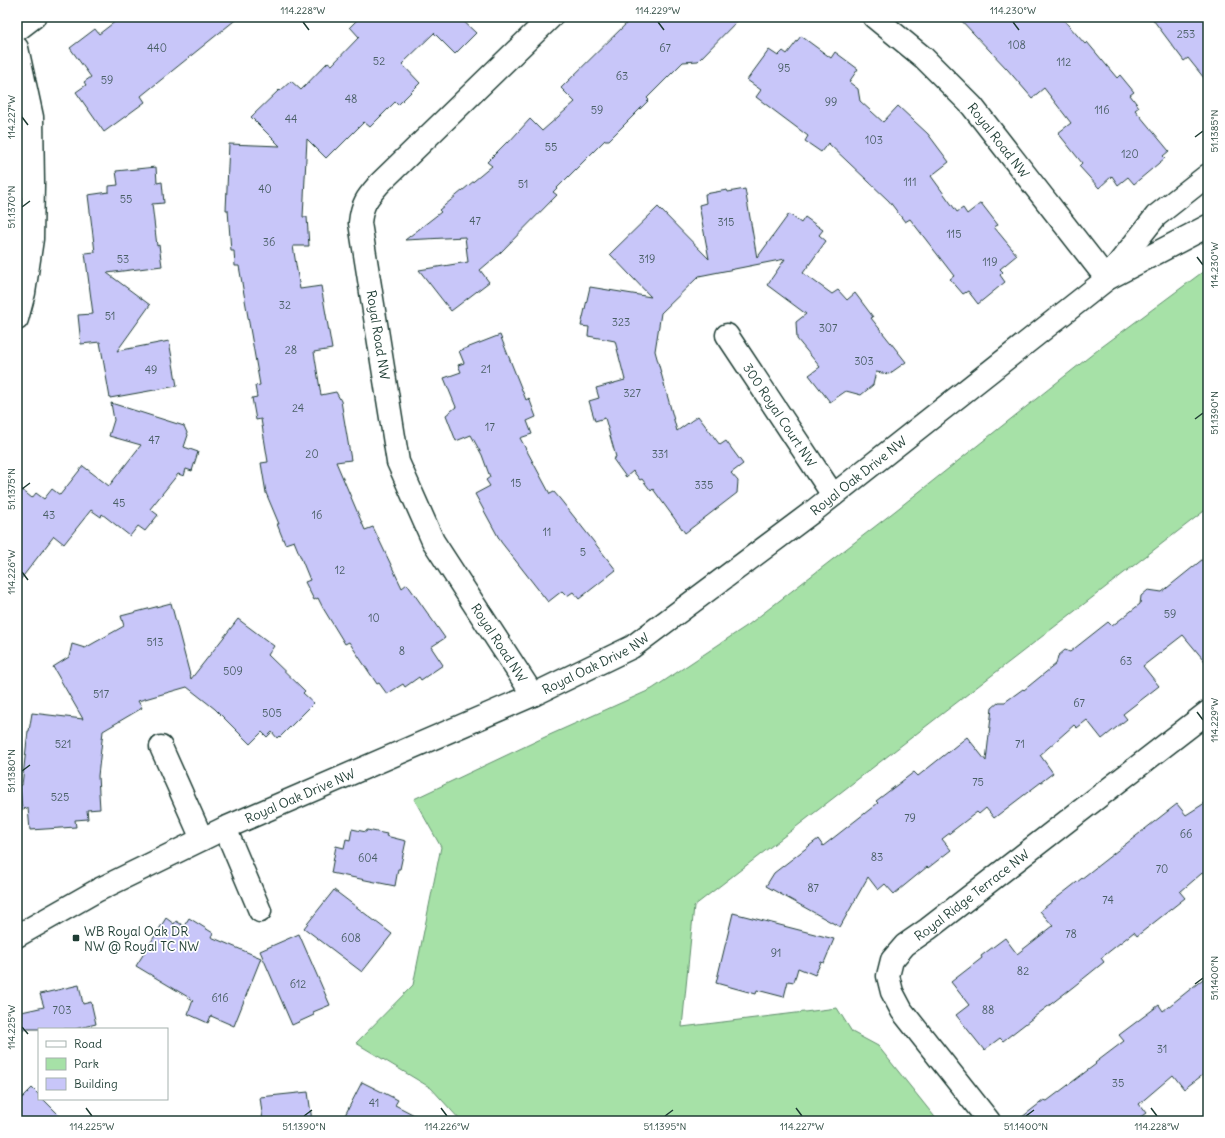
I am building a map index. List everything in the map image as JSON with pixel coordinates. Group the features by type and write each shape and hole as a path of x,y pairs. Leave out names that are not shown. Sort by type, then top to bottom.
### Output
{"street":[{"path":"17,30 34,17"},
{"name":"Royal Road NW","path":"533,695 433,540 398,462 360,224 361,210 380,183 551,17"},
{"name":"Royal Road NW","path":"874,17 924,58 972,106 1107,279"},
{"path":"17,48 32,117 34,184 32,239 24,294 17,319"},
{"name":"Royal Oak Drive NW","path":"1107,279 1156,216 1208,175"},
{"name":"Royal Oak Drive NW","path":"17,936 98,890 225,828 533,695 632,647 833,495 1107,279 1208,226"},
{"name":"300 Royal Court NW","path":"727,335 833,495"},
{"name":"Royal Ridge Terrace NW","path":"989,1121 902,1011 892,992 888,976 892,960 905,945 1208,712"},
{"path":"161,747 202,839"},
{"path":"225,828 260,911"}],"green space":[{"path":"1208,268 1208,508 694,906 682,1027 837,1008 852,1032 878,1046 938,1121 461,1121 431,1088 356,1043 413,985 441,847 414,799 545,737 652,689 748,625 895,511 1099,349"}],"building":[{"path":"121,17 239,17 141,96 145,102 104,132 76,92 86,85 84,82 91,77 70,48 95,29 99,34"},
{"path":"360,17 459,17 476,33 455,54 434,33 402,64 420,83 398,105 395,102 370,127 364,122 326,158 307,139 303,217 307,217 309,246 293,246 300,289 321,286 332,349 314,352 321,395 336,392 341,401 351,460 336,462 365,530 373,527 402,588 407,584 445,638 431,647 443,665 421,680 419,677 405,687 403,684 387,694 379,683 377,684 349,642 345,644 318,598 314,600 305,582 310,580 294,541 285,544 277,524 279,524 266,493 261,463 268,462 261,419 256,420 252,398 257,397 255,386 260,385 239,266 235,266 234,251 231,251 228,210 226,210 229,144 280,146 251,117 279,90 280,91 291,81 301,90 328,62 332,65 359,37 350,27"},
{"path":"633,17 741,17 698,61 683,62 647,98 649,100 609,140 605,140 553,192 557,195 500,253 480,270 489,282 451,311 419,270 468,262 465,237 405,240 441,212 439,210 492,166 487,162 507,142 508,143 530,119 542,131 575,102 561,88"},
{"path":"958,17 1061,17 1085,44 1087,42 1117,78 1120,75 1134,92 1130,95 1139,107 1135,110 1169,151 1163,156 1165,158 1134,184 1128,177 1118,185 1112,176 1099,188 1079,166 1082,163 1058,133 1071,123 1044,88 1032,98"},
{"path":"1151,17 1208,17 1208,83 1188,58 1184,61"},
{"path":"801,36 831,58 835,52 858,69 849,82 858,89 860,101 883,122 898,106 928,134 949,162 931,176 957,212 963,208 967,214 981,203 998,225 994,227 1017,255 1000,269 1003,272 1000,275 1005,282 978,304 968,291 963,294 950,279 954,276 910,219 905,222 889,201 828,143 821,152 805,141 808,136 756,97 761,90 747,80 769,50 778,56 783,51 787,54"},
{"path":"156,167 157,183 162,182 164,203 152,204 157,246 159,245 162,266 107,273 150,305 117,351 169,341 177,386 110,398 100,342 81,344 78,315 93,314 85,253 95,252 88,195 109,192 109,186 118,185 116,171"},
{"path":"745,189 757,258 789,214 801,223 805,217 823,230 819,235 826,241 803,273 832,294 838,290 847,300 855,293 873,317 871,318 906,362 889,374 876,372 873,385 861,395 846,391 830,402 809,375 820,367 797,339 796,322 806,314 767,285 785,259 699,276 661,313 655,351 677,431 698,416 720,445 726,441 743,464 731,473 738,481 737,493 685,533 653,489 651,491 642,479 640,480 633,471 626,477 613,459 616,457 605,418 595,421 589,401 599,398 596,388 625,380 615,341 588,336 589,327 581,326 590,287 651,297 610,254 658,207 709,259 699,205 706,203 705,194 727,190 728,192"},
{"path":"500,335 526,400 529,398 536,417 527,421 532,434 520,438 550,494 554,492 616,570 579,599 573,592 567,596 562,591 548,602 501,542 475,494 490,486 486,480 490,477 482,455 471,435 456,441 446,415 456,407 444,378 461,372 458,365 464,363 459,351"},
{"path":"111,403 184,426 188,435 184,447 198,452 192,471 186,469 184,476 178,474 150,509 158,515 145,531 138,526 130,536 102,514 101,517 91,510 64,544 54,536 17,584 17,486 32,498 36,493 44,499 52,489 60,495 83,466 109,486 141,445 109,436 114,420"},
{"path":"1208,555 1208,665 1183,635 1143,666 1159,686 1123,714 1127,719 1102,739 1087,720 1077,728 1074,725 1040,755 1053,773 994,818 986,808 979,814 977,812 942,839 951,850 928,868 927,867 894,894 885,884 878,890 868,877 840,927 766,886 774,873 818,839 823,846 878,803 876,801 914,772 918,776 967,737 986,761 992,708 999,702 1005,702 1023,689 1024,690 1056,664 1058,656 1065,650 1070,652 1108,622 1112,626 1140,604 1141,596 1148,590 1162,592"},
{"path":"171,603 191,679 238,619 274,646 268,655 305,691 303,693 314,703 280,737 279,736 277,738 272,732 267,737 262,732 250,744 215,709 187,687 138,701 142,708 103,731 98,776 100,809 87,810 88,819 75,820 76,827 30,830 28,808 22,809 20,785 22,785 28,731 32,713 83,719 53,667 69,657 72,644 85,648 124,626 121,616"},
{"path":"1208,801 1208,868 1180,892 1185,898 1137,936 1134,932 1101,958 1104,962 1003,1041 1000,1038 984,1050 956,1015 969,1005 951,982 982,958 981,956 1005,938 1017,954 1053,926 1040,911 1177,804 1186,815"},
{"path":"352,829 387,834 386,836 406,841 395,886 331,873 336,846 344,848 346,839 350,840"},
{"path":"334,890 392,934 362,972 304,928"},
{"path":"733,913 834,939 824,963 821,962 815,975 798,968 794,982 788,981 784,997 757,990 756,994 716,983"},
{"path":"166,918 174,924 176,921 184,926 189,918 213,933 211,937 261,958 234,1026 211,1016 208,1023 188,1014 193,1000 136,966"},
{"path":"299,934 330,1005 313,1012 314,1015 292,1025 260,951"},
{"path":"1208,975 1208,1071 1184,1089 1173,1075 1139,1104 1146,1113 1135,1121 1017,1121 1044,1100 1047,1101 1124,1041 1119,1035 1159,1005 1163,1011"},
{"path":"79,985 83,1004 91,1002 96,1024 79,1028 17,1029 17,1013 44,1007 40,994"},
{"path":"362,1082 398,1100 395,1105 426,1121 342,1121"},
{"path":"32,1088 38,1094 38,1100 44,1100 65,1121 17,1121 17,1103"},
{"path":"308,1092 312,1121 263,1121 260,1097"}],"place":[{"name":"WB Royal Oak DR NW @ Royal TC NW","path":"76,938"}]}
